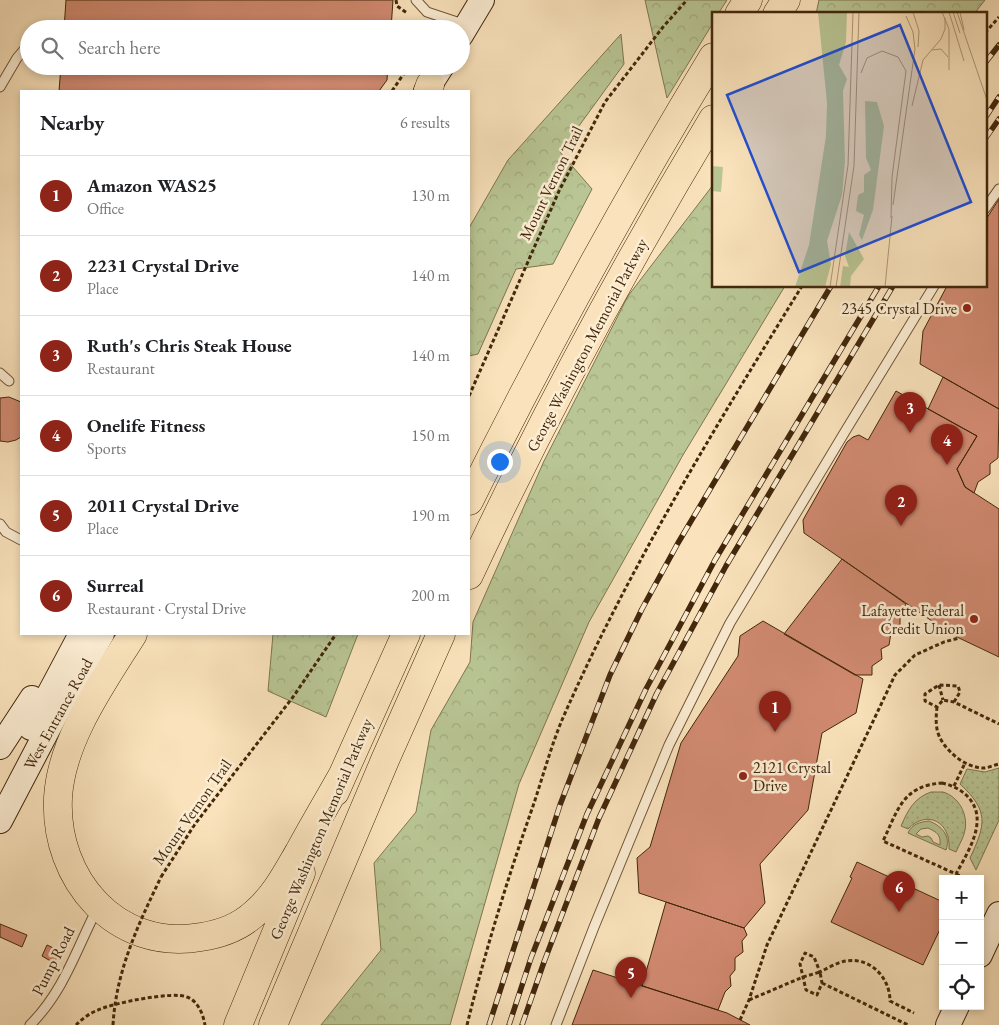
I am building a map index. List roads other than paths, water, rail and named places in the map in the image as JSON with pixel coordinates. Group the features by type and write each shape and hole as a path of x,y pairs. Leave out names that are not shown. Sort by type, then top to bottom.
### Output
{"highway":[{"path":"740,12 748,0"},
{"path":"779,12 786,0"},
{"name":"George Washington Memorial Parkway","path":"470,499 536,370 613,227 712,59"},
{"name":"George Washington Memorial Parkway","path":"470,573 570,371 712,121"},
{"path":"132,635 96,696 64,762 59,785 58,810 61,839 74,874 98,906 126,926 151,936 181,940 213,935 242,924 255,914 276,890 342,776"},
{"name":"George Washington Memorial Parkway","path":"238,1025 342,776 406,635"},
{"name":"George Washington Memorial Parkway","path":"273,1025 385,760 441,635"}],"main road":[{"path":"0,747 32,698 79,635"},
{"path":"0,787 79,635"},
{"name":"West Entrance Road","path":"0,821 101,635"},
{"path":"984,946 999,914"},
{"path":"948,1025 955,1010"}],"lane":[{"path":"416,0 427,12 471,15"},
{"path":"0,87 20,54"},
{"path":"986,208 999,189"},
{"path":"556,1025 669,745 730,623 933,288"},
{"path":"0,373 9,381"},
{"path":"0,524 6,532 20,539"},
{"name":"Pump Road","path":"30,1025 41,1014 57,992 98,906"}],"railway":[{"path":"986,62 999,45"},
{"path":"986,116 999,97"},
{"path":"986,138 999,119"},
{"path":"489,1025 560,805 610,675 642,609 678,543 830,288"},
{"path":"509,1025 531,958 587,814 646,689 715,560 878,288"},
{"path":"522,1025 599,818 657,693 726,566 892,288"}],"place":[{"name":"2345 Crystal Drive","path":"967,308"},
{"name":"Ruth's Chris Steak House","path":"910,433"},
{"name":"Onelife Fitness","path":"947,465"},
{"name":"2231 Crystal Drive","path":"901,526"},
{"name":"Lafayette Federal Credit Union","path":"974,619"},
{"name":"Amazon WAS25","path":"775,732"},
{"name":"2121 Crystal Drive","path":"743,776"},
{"name":"Surreal","path":"899,912"},
{"name":"2011 Crystal Drive","path":"631,998"}]}
